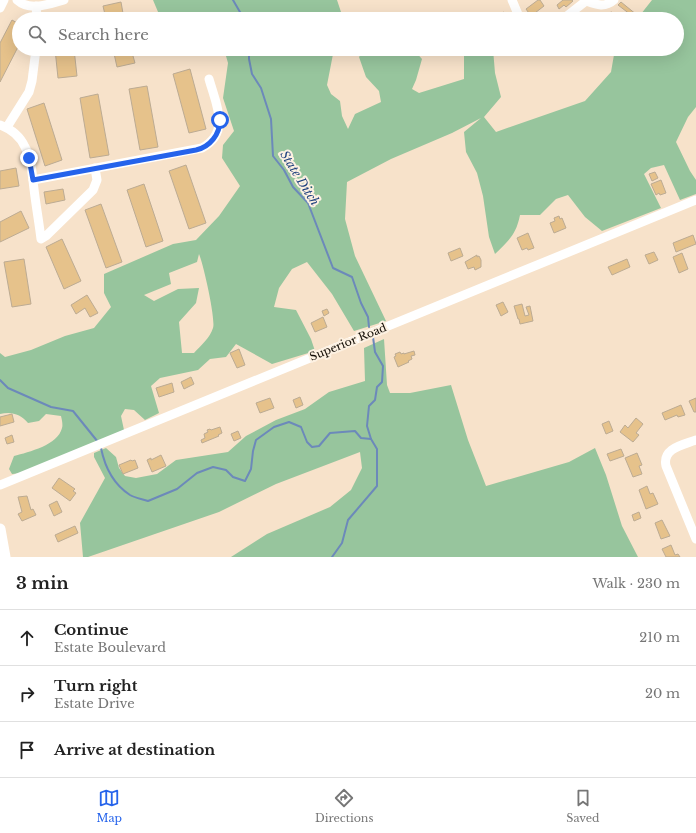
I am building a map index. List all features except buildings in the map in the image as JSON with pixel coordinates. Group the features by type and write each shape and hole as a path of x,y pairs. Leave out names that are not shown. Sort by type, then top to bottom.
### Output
{"main road":[{"path":"0,528 5,557"}],"street":[{"path":"0,8 4,0"},
{"path":"17,0 25,6 36,6 64,0"},
{"path":"512,0 517,12"},
{"path":"572,12 586,1 598,6 610,3 614,0"},
{"path":"36,6 36,12"},
{"path":"35,56 32,81 28,92 3,126 16,134 25,147 29,158 41,239 46,236 94,189 97,180 95,168"},
{"path":"33,180 202,148 210,143 218,132 220,120 209,80"},
{"name":"Superior Road","path":"0,485 696,200"},
{"path":"696,440 672,449 666,456 666,466 696,539"}],"green space":[{"path":"153,0 337,0 341,12 158,12"},
{"path":"652,0 696,0 696,107 688,117 676,142 696,180 696,194 680,200 664,165 651,168 644,174 661,208 602,231 585,217 568,195 556,199 540,215 520,215 514,232 508,241 495,254 489,237 483,196 477,173 466,152 464,132 481,118 452,133 391,159 347,182 345,219 355,256 386,321 354,331 332,294 307,262 292,269 279,288 274,307 296,310 311,339 315,351 272,364 236,344 226,357 210,359 198,370 160,378 151,386 159,413 145,420 134,410 125,409 121,416 124,430 23,473 12,474 9,469 14,456 35,450 55,439 62,428 62,422 61,416 46,414 39,421 28,423 16,414 0,414 0,353 5,357 31,350 65,336 94,328 111,307 104,293 104,274 173,244 196,240 219,216 240,186 222,158 223,145 234,131 223,98 228,63 226,56 333,56 327,85 331,94 340,101 342,116 348,129 355,114 381,102 379,91 366,77 360,56 419,56 422,59 412,89 419,93 464,79 464,56 494,56 495,73 501,97 484,117 496,132 585,101 611,72 614,56 684,56 684,12 643,12","holes":["199,254 213,314 212,332 194,353 182,353 179,322 196,303 199,288 178,289 154,301 144,295 171,284 169,273 197,262"]},
{"path":"384,339 387,385 390,393 410,393 451,385 468,440 486,486 569,462 595,448 606,475 622,526 638,557 231,557 267,534 330,507 351,490 362,468 360,452 276,484 219,512 88,557 83,557 80,523 105,478 94,457 94,453 106,448 116,457 119,468 125,476 136,478 157,474 176,460 228,452 246,436 276,420 305,409 329,392 365,381 364,348"}],"waterway":[{"name":"State Ditch","path":"233,0 240,12"},
{"name":"State Ditch","path":"249,56 252,74 261,88 271,119 273,156 284,170 293,187 308,203 333,268 352,277 361,303 368,317 369,327"},
{"name":"State Ditch","path":"332,557 342,543 348,520 377,486 377,449 371,439 367,426 369,406 375,400 377,387 382,382 383,366 375,352 373,337"},
{"path":"0,380 8,388 51,407 73,411 98,442"},
{"path":"101,448 107,469 114,481 124,491 132,496 148,501 177,489 197,473 213,467 226,470 233,477 245,481 251,469 256,440 274,427 289,422 301,427 307,442 312,447 319,446 330,433 355,431 361,438 371,439"}],"route":[{"path":"29,158 33,180 196,150 208,145 214,138 220,126 220,120"}]}
